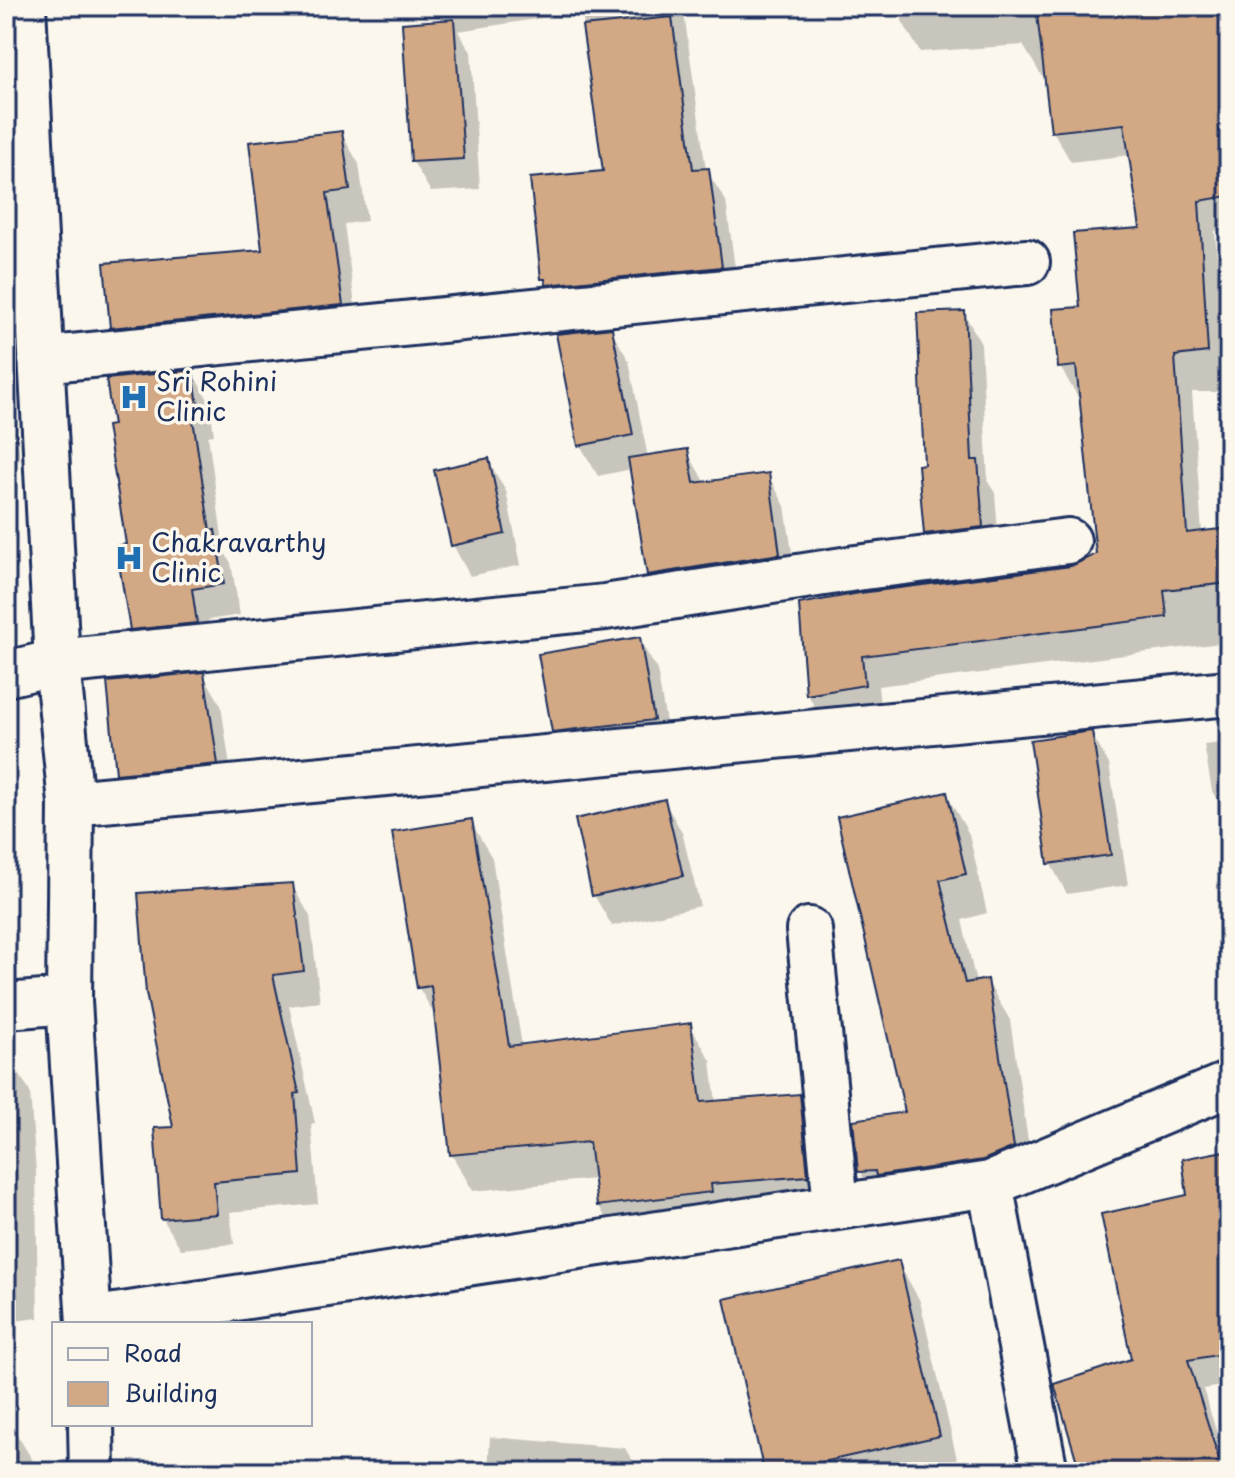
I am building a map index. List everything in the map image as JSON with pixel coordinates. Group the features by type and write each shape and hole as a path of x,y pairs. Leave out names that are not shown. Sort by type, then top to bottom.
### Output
{"street":[{"path":"23,6 21,296 41,360 57,662 71,803 69,1001 89,1322 836,1205 990,1184 1229,1084"},
{"path":"41,360 1027,262"},
{"path":"6,674 57,662 605,607 856,568 1068,541"},
{"path":"71,803 1229,693"},
{"path":"809,930 836,1205"},
{"path":"6,1006 69,1001"},
{"path":"990,1184 1045,1472"},
{"path":"91,1426 92,1472"}],"building":[{"path":"1036,6 1229,6 1229,196 1199,201 1208,352 1175,356 1187,533 1229,528 1229,583 1164,590 1167,617 862,656 865,685 806,695 799,604 860,593 1071,566 1096,554 1076,366 1058,368 1053,309 1080,307 1073,233 1140,228 1124,124 1051,132"},
{"path":"672,17 693,169 709,168 722,267 546,285 545,279 541,279 530,178 603,171 582,26"},
{"path":"454,19 464,159 411,162 402,23"},
{"path":"342,131 350,190 327,193 343,305 110,328 104,263 262,250 249,142"},
{"path":"965,311 972,460 978,460 983,527 924,534 918,465 924,464 917,313"},
{"path":"612,328 633,435 578,446 556,334"},
{"path":"193,370 198,405 191,406 210,531 215,530 224,584 192,589 197,623 130,630 116,546 126,544 107,426 113,425 106,379"},
{"path":"688,449 694,483 769,473 780,554 647,575 628,458"},
{"path":"489,458 505,534 451,546 434,470"},
{"path":"640,637 654,720 552,732 538,654"},
{"path":"204,672 218,764 116,774 107,682"},
{"path":"1092,731 1111,855 1048,864 1030,740"},
{"path":"947,792 966,874 940,880 965,983 988,979 1014,1147 983,1160 876,1176 875,1171 858,1172 853,1120 905,1112 837,817"},
{"path":"665,799 683,876 592,896 575,819"},
{"path":"472,819 509,1046 691,1023 701,1102 800,1094 808,1176 711,1184 712,1192 597,1206 589,1142 450,1155 431,986 417,988 392,832"},
{"path":"293,883 304,971 273,975 299,1093 295,1094 301,1174 214,1182 217,1214 161,1219 154,1128 173,1127 146,993 138,893"},
{"path":"1224,1151 1229,1183 1229,1353 1188,1360 1223,1472 1080,1472 1054,1384 1131,1359 1101,1214 1187,1195 1182,1159"},
{"path":"899,1260 940,1436 778,1472 764,1472 724,1299"}],"place":[{"name":"Sri Rohini Clinic","path":"134,397"},
{"name":"Chakravarthy Clinic","path":"129,558"}]}
